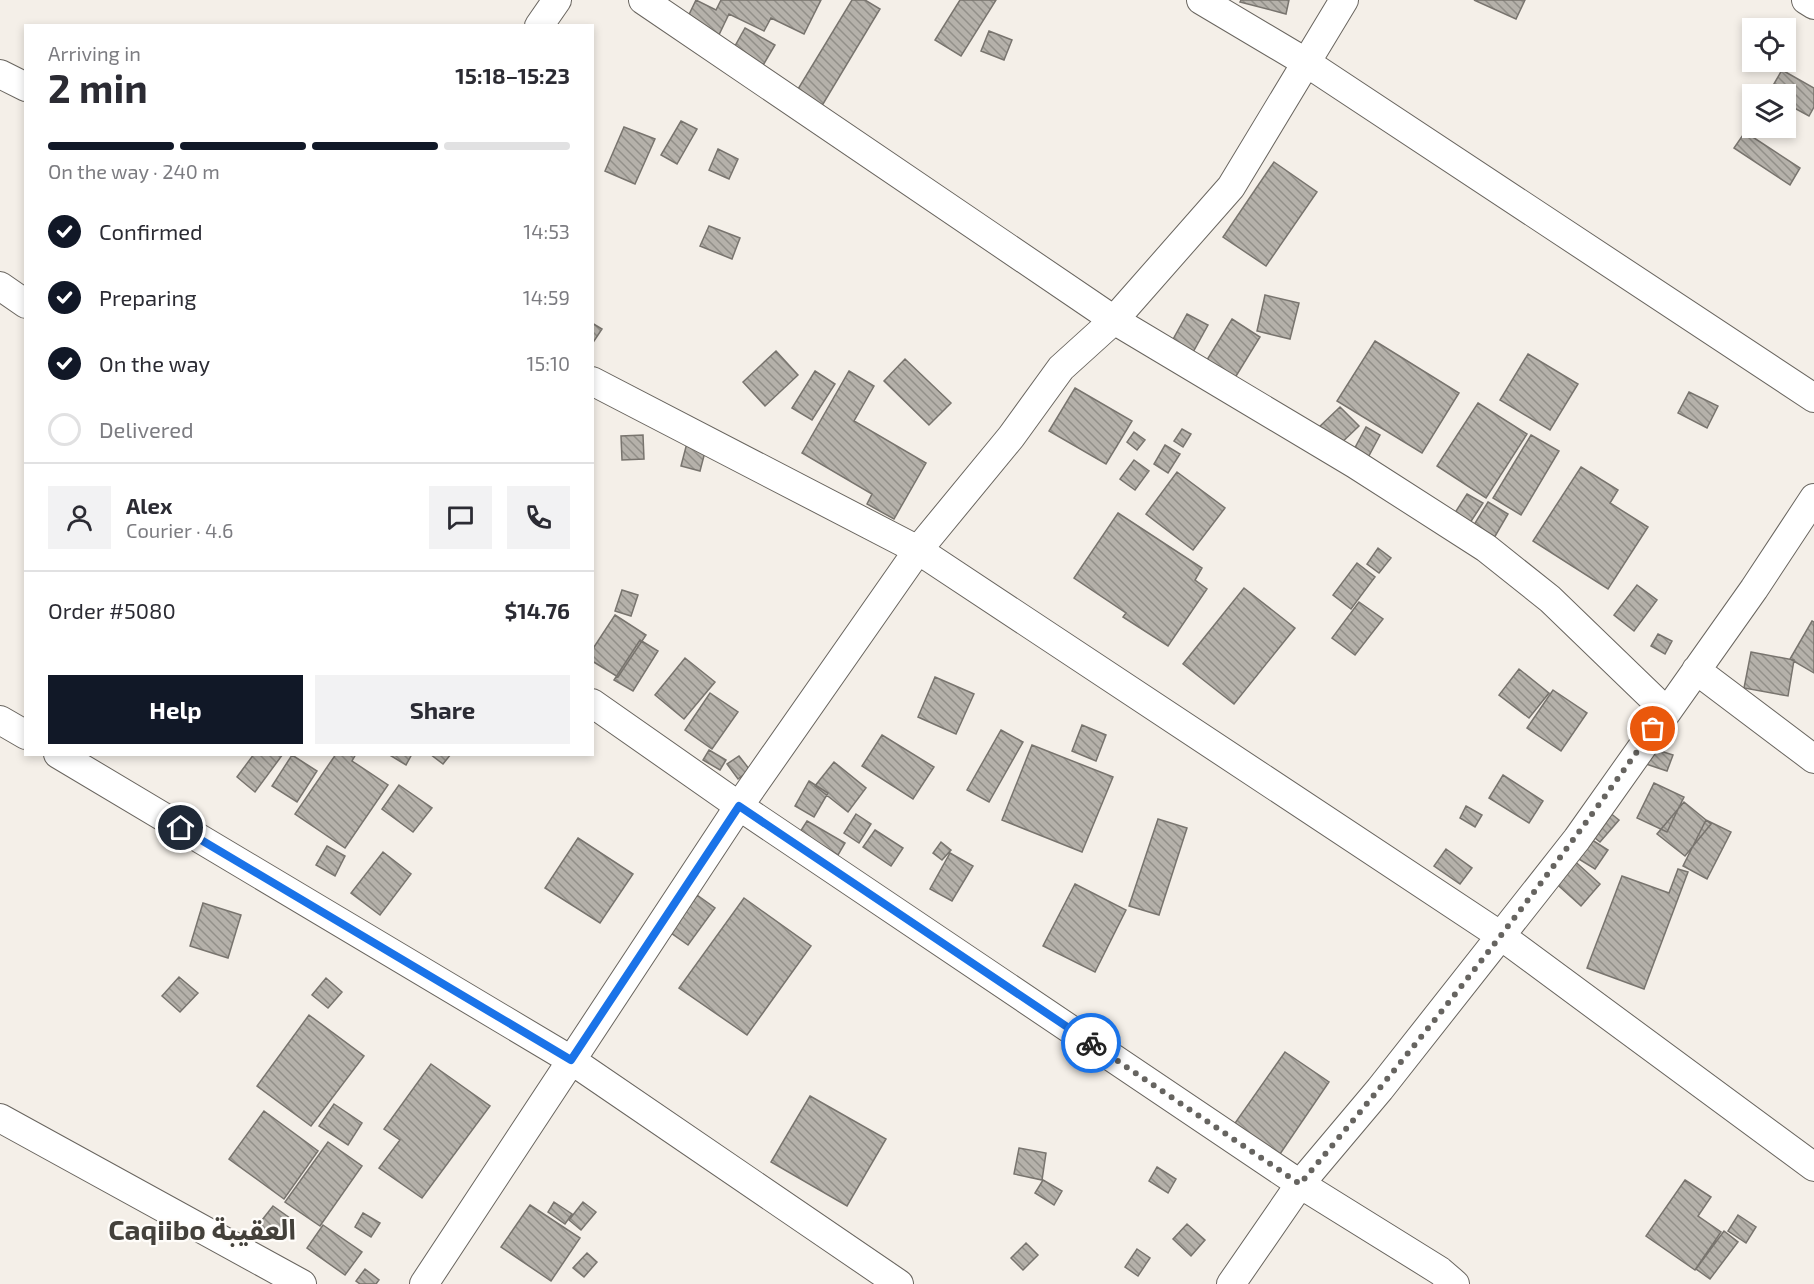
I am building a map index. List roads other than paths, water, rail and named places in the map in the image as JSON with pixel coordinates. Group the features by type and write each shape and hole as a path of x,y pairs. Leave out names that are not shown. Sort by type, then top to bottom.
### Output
{"street":[{"path":"540,24 557,0"},
{"path":"643,0 1114,320 1355,464 1485,548 1550,599 1666,711"},
{"path":"1202,0 1307,63 1814,398"},
{"path":"424,1284 739,806 918,550 1011,437 1061,368 1114,320 1231,188 1344,0"},
{"path":"1806,0 1814,5"},
{"path":"0,74 24,86"},
{"path":"0,286 24,303"},
{"path":"594,382 918,550 1501,936 1814,1167"},
{"path":"1231,1284 1300,1184 1380,1089 1577,839 1814,498"},
{"path":"1696,670 1814,759"},
{"path":"594,704 739,806 1300,1184 1440,1271 1455,1284"},
{"path":"0,720 24,734"},
{"path":"61,756 571,1060 899,1284"},
{"path":"0,1118 302,1284"}],"district":[{"name":"Caqiibo العقيبة","path":"202,1229"}]}
